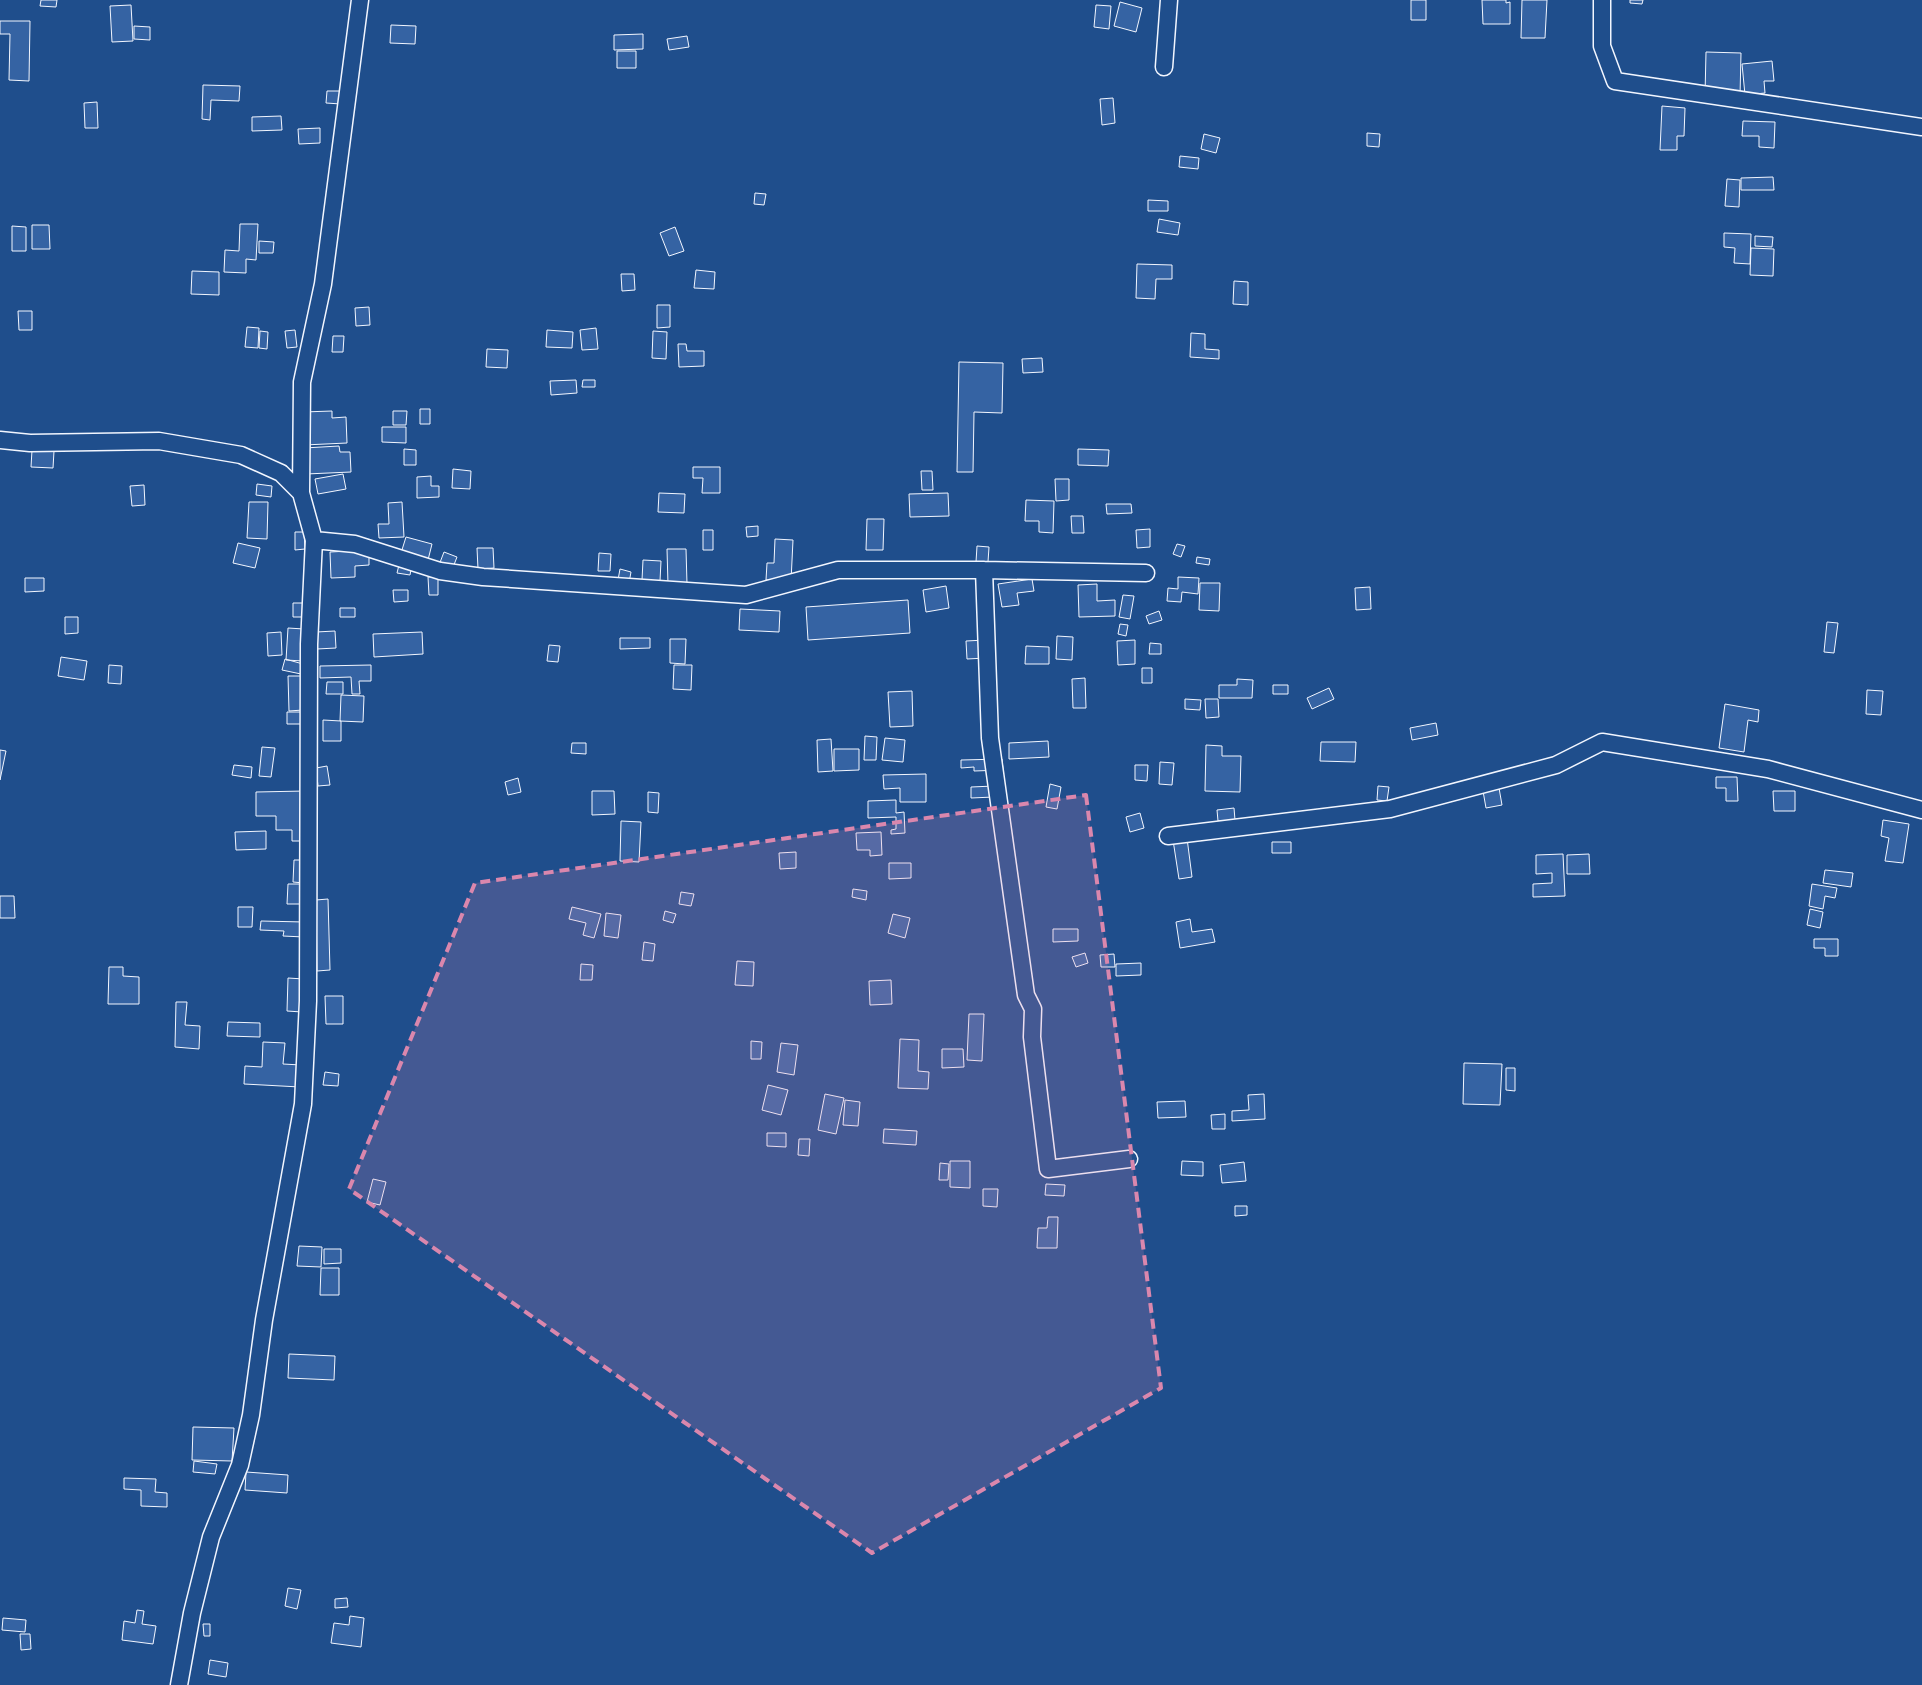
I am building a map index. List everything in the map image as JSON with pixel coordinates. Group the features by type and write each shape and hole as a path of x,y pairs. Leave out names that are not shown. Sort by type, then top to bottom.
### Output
{"street":[{"path":"179,1685 192,1613 211,1537 240,1465 251,1415 264,1320 303,1104 308,1000 309,644 314,540 301,493 302,382 323,284 360,0"},
{"path":"1164,67 1169,0"},
{"path":"1602,0 1602,46 1615,81 1922,127"},
{"path":"0,440 30,443 159,441 241,455 281,473 301,493"},
{"path":"314,540 355,544 440,571 475,576 746,595 838,570 1146,573"},
{"path":"984,570 990,738 1026,995 1033,1009 1032,1037 1048,1169 1129,1159"},
{"path":"1168,836 1390,809 1556,765 1602,742 1768,769 1922,810"}],"highlighted area":[{"path":"1086,795 1161,1388 872,1553 349,1189 475,883"}],"building":[{"path":"41,0 57,0 56,7 40,6"},
{"path":"1411,0 1426,0 1426,20 1411,20"},
{"path":"1482,0 1506,0 1506,3 1510,2 1510,24 1483,24"},
{"path":"1522,0 1547,0 1545,38 1521,38"},
{"path":"1630,0 1643,0 1642,4 1630,3"},
{"path":"1120,2 1142,8 1136,32 1114,26"},
{"path":"131,5 133,41 112,42 110,6"},
{"path":"1096,5 1111,6 1109,29 1094,27"},
{"path":"0,21 30,21 29,81 9,80 10,34 0,34"},
{"path":"391,25 416,26 415,44 390,43"},
{"path":"134,26 150,27 150,40 134,39"},
{"path":"643,34 643,49 614,50 614,35"},
{"path":"687,36 689,47 669,50 667,39"},
{"path":"617,51 636,51 636,68 617,68"},
{"path":"1706,52 1741,53 1740,96 1705,95"},
{"path":"1772,61 1774,81 1764,81 1765,93 1745,95 1742,64"},
{"path":"203,85 240,86 239,101 211,100 210,120 202,119"},
{"path":"327,91 342,91 341,104 326,103"},
{"path":"1113,98 1115,123 1102,125 1100,99"},
{"path":"97,102 98,128 85,128 84,103"},
{"path":"1662,106 1685,108 1684,136 1677,136 1677,150 1660,150"},
{"path":"281,116 282,130 252,131 252,117"},
{"path":"1743,121 1775,122 1774,148 1759,147 1759,136 1742,136"},
{"path":"320,128 320,143 299,144 298,129"},
{"path":"1367,133 1380,134 1379,147 1367,146"},
{"path":"1204,134 1220,138 1216,153 1201,149"},
{"path":"1180,156 1199,158 1198,169 1179,167"},
{"path":"1773,177 1774,190 1741,190 1741,178"},
{"path":"1727,179 1740,180 1739,207 1725,206"},
{"path":"755,193 766,194 764,205 754,204"},
{"path":"1148,200 1168,201 1168,211 1148,211"},
{"path":"1159,219 1180,223 1178,235 1157,232"},
{"path":"240,224 258,224 256,260 246,259 246,273 224,272 225,250 239,251"},
{"path":"32,225 49,225 50,249 32,249"},
{"path":"12,226 26,227 26,251 12,251"},
{"path":"675,227 684,251 669,256 660,233"},
{"path":"1724,233 1751,234 1750,264 1734,263 1735,248 1724,247"},
{"path":"1755,236 1773,237 1772,247 1755,246"},
{"path":"259,241 274,242 273,253 259,253"},
{"path":"1751,248 1774,249 1773,276 1750,275"},
{"path":"1137,264 1172,265 1172,279 1156,279 1155,299 1136,298"},
{"path":"696,270 715,272 714,289 694,288"},
{"path":"192,271 219,272 219,295 191,294"},
{"path":"621,274 634,274 635,290 622,291"},
{"path":"1234,281 1248,282 1248,305 1233,304"},
{"path":"657,305 670,305 670,327 657,328"},
{"path":"369,307 370,325 356,326 355,308"},
{"path":"18,311 32,311 32,330 19,330"},
{"path":"247,327 259,328 258,348 245,347"},
{"path":"596,328 598,349 582,350 580,330"},
{"path":"295,330 297,347 287,348 285,331"},
{"path":"547,330 573,332 572,348 546,347"},
{"path":"260,331 268,332 267,349 259,348"},
{"path":"653,331 667,332 666,359 652,358"},
{"path":"1191,333 1205,334 1205,349 1219,350 1219,359 1190,357"},
{"path":"333,336 344,336 343,352 332,352"},
{"path":"678,344 686,344 687,351 704,351 704,366 679,367"},
{"path":"487,349 508,350 507,368 486,367"},
{"path":"1042,358 1043,372 1023,373 1022,359"},
{"path":"959,362 1003,363 1002,413 974,412 973,472 957,472"},
{"path":"576,380 577,393 551,395 550,381"},
{"path":"583,380 595,380 595,387 582,387"},
{"path":"420,409 430,409 430,424 420,424"},
{"path":"332,411 332,418 346,417 347,443 304,445 303,412"},
{"path":"393,411 407,411 406,425 393,425"},
{"path":"382,427 406,427 406,443 382,442"},
{"path":"339,446 340,452 350,452 351,472 306,474 304,448"},
{"path":"404,449 416,450 416,465 404,465"},
{"path":"1078,449 1109,450 1108,466 1078,465"},
{"path":"32,450 54,451 53,468 31,467"},
{"path":"693,467 720,467 720,493 702,493 703,478 693,478"},
{"path":"453,469 471,471 470,489 452,488"},
{"path":"921,471 932,471 933,490 922,490"},
{"path":"343,474 346,489 318,494 315,479"},
{"path":"431,476 431,486 439,486 439,497 417,498 417,477"},
{"path":"1055,479 1069,479 1069,500 1056,501"},
{"path":"257,484 272,486 271,497 256,495"},
{"path":"144,485 145,505 132,506 130,486"},
{"path":"659,493 685,494 684,513 658,512"},
{"path":"948,493 949,516 910,517 909,494"},
{"path":"1026,500 1054,501 1053,533 1039,532 1039,521 1025,521"},
{"path":"249,502 268,502 267,539 247,538"},
{"path":"402,502 404,537 379,538 378,524 389,524 388,503"},
{"path":"1106,504 1131,504 1132,513 1107,514"},
{"path":"1071,516 1083,516 1084,533 1072,533"},
{"path":"867,519 884,519 883,550 866,550"},
{"path":"758,526 758,536 747,537 746,527"},
{"path":"1150,529 1150,547 1137,548 1136,530"},
{"path":"703,530 713,530 713,550 703,550"},
{"path":"295,532 304,532 305,549 295,550"},
{"path":"406,537 432,544 428,560 401,553"},
{"path":"775,539 793,540 791,581 766,580 767,563 774,563"},
{"path":"238,543 260,548 255,568 233,563"},
{"path":"1177,544 1185,546 1181,557 1173,554"},
{"path":"977,546 989,547 988,562 976,562"},
{"path":"477,548 493,548 494,568 478,569"},
{"path":"667,549 686,549 687,584 668,585"},
{"path":"369,550 369,565 355,566 355,577 331,578 330,552"},
{"path":"444,552 457,557 452,570 439,565"},
{"path":"599,553 611,554 610,571 598,571"},
{"path":"1197,557 1210,559 1209,565 1196,563"},
{"path":"643,560 661,561 660,581 642,580"},
{"path":"400,561 412,564 410,575 397,573"},
{"path":"620,569 631,572 629,583 618,580"},
{"path":"438,576 438,595 429,595 428,577"},
{"path":"1178,577 1199,578 1198,594 1182,592 1181,602 1167,601 1168,588 1178,589"},
{"path":"25,578 44,578 44,591 25,592"},
{"path":"1032,579 1034,591 1017,593 1019,605 1002,607 998,584"},
{"path":"1200,583 1220,583 1219,611 1199,610"},
{"path":"1097,584 1097,601 1115,600 1115,616 1079,617 1078,585"},
{"path":"946,586 949,608 926,612 923,590"},
{"path":"1370,587 1371,609 1356,610 1355,588"},
{"path":"393,590 408,590 408,601 394,602"},
{"path":"1123,595 1134,596 1130,619 1119,617"},
{"path":"908,600 910,633 808,640 806,607"},
{"path":"293,603 305,603 304,617 293,617"},
{"path":"340,608 355,608 355,617 340,617"},
{"path":"740,609 780,611 779,632 739,630"},
{"path":"1159,611 1162,620 1149,624 1146,616"},
{"path":"65,617 78,617 78,633 65,634"},
{"path":"1827,622 1838,623 1834,653 1824,652"},
{"path":"1120,624 1128,625 1126,636 1118,634"},
{"path":"288,628 304,629 303,661 286,660"},
{"path":"335,631 336,648 317,649 316,632"},
{"path":"281,632 282,655 268,656 267,633"},
{"path":"422,632 423,654 374,657 373,634"},
{"path":"1057,636 1073,637 1072,660 1056,659"},
{"path":"620,638 650,638 650,648 620,649"},
{"path":"670,639 686,639 685,664 670,663"},
{"path":"985,640 986,658 967,659 966,641"},
{"path":"1135,640 1135,664 1118,665 1117,641"},
{"path":"1150,643 1161,644 1161,654 1149,654"},
{"path":"549,645 560,646 558,662 547,661"},
{"path":"1026,646 1049,647 1049,664 1025,664"},
{"path":"61,657 87,661 84,680 58,676"},
{"path":"285,659 303,664 301,674 282,670"},
{"path":"109,665 122,666 121,684 108,683"},
{"path":"371,665 371,681 359,681 360,694 352,694 351,677 320,678 320,666"},
{"path":"674,665 692,665 691,690 673,689"},
{"path":"1142,668 1152,668 1152,683 1142,683"},
{"path":"288,676 302,676 303,710 289,711"},
{"path":"1085,678 1086,708 1073,708 1072,679"},
{"path":"1237,679 1253,680 1252,698 1219,698 1219,685 1237,685"},
{"path":"327,682 343,682 343,694 326,694"},
{"path":"1273,685 1288,685 1288,694 1273,694"},
{"path":"1329,688 1334,699 1312,709 1307,698"},
{"path":"1867,690 1883,691 1881,715 1866,714"},
{"path":"912,691 913,726 890,727 888,692"},
{"path":"341,695 364,696 363,722 340,721"},
{"path":"1185,699 1201,700 1200,710 1185,709"},
{"path":"1205,699 1218,699 1219,717 1206,718"},
{"path":"1725,704 1759,710 1758,722 1748,720 1744,752 1719,748"},
{"path":"287,712 302,712 302,724 287,724"},
{"path":"323,720 341,721 341,741 323,741"},
{"path":"1436,723 1438,735 1412,740 1410,728"},
{"path":"865,736 877,737 876,760 864,760"},
{"path":"885,738 905,740 903,762 882,760"},
{"path":"831,739 833,771 818,772 817,740"},
{"path":"1048,741 1049,757 1009,759 1009,743"},
{"path":"1321,742 1356,742 1355,762 1320,761"},
{"path":"572,743 586,743 586,754 571,753"},
{"path":"1206,745 1222,746 1222,756 1241,756 1240,792 1205,791"},
{"path":"262,747 275,748 271,777 259,776"},
{"path":"834,749 859,749 859,770 834,771"},
{"path":"0,750 6,751 0,780"},
{"path":"1002,759 1003,770 974,771 974,767 961,768 961,760"},
{"path":"1160,762 1174,763 1172,785 1159,784"},
{"path":"234,765 252,767 251,778 232,775"},
{"path":"1135,765 1148,765 1147,781 1135,780"},
{"path":"327,766 330,785 318,786 316,768"},
{"path":"926,774 926,802 900,802 900,788 884,789 883,775"},
{"path":"1716,777 1737,777 1738,801 1726,801 1726,788 1716,788"},
{"path":"518,778 521,792 508,795 505,782"},
{"path":"1050,784 1061,787 1057,809 1046,807"},
{"path":"994,786 994,797 971,798 971,787"},
{"path":"1378,786 1389,787 1387,801 1377,800"},
{"path":"1499,788 1502,805 1486,808 1483,791"},
{"path":"305,791 306,841 292,841 292,830 276,830 276,816 256,816 256,792"},
{"path":"592,791 614,791 615,814 592,815"},
{"path":"1773,791 1795,791 1795,811 1774,811"},
{"path":"648,792 659,793 658,813 648,812"},
{"path":"896,800 896,813 904,812 905,833 891,834 891,830 896,829 896,817 868,818 868,801"},
{"path":"1234,808 1235,820 1218,821 1217,810"},
{"path":"1140,813 1144,828 1130,832 1126,817"},
{"path":"1883,820 1909,824 1903,863 1885,861 1889,838 1881,836"},
{"path":"621,821 641,822 639,862 620,861"},
{"path":"266,831 266,849 236,850 235,832"},
{"path":"881,832 882,855 870,856 870,850 857,850 856,833"},
{"path":"1187,838 1192,877 1179,879 1173,840"},
{"path":"1272,842 1291,842 1291,853 1272,853"},
{"path":"796,852 796,868 780,869 779,853"},
{"path":"1563,854 1565,896 1533,897 1533,884 1552,883 1552,873 1536,874 1536,855"},
{"path":"1589,854 1590,874 1567,874 1567,855"},
{"path":"294,860 305,860 304,883 293,882"},
{"path":"889,863 911,863 911,878 889,879"},
{"path":"1825,870 1853,873 1851,887 1823,883"},
{"path":"288,884 305,884 304,904 287,904"},
{"path":"1812,884 1837,888 1835,898 1825,896 1823,909 1809,906"},
{"path":"853,889 867,891 866,900 852,897"},
{"path":"681,892 694,894 691,906 679,904"},
{"path":"0,896 14,896 15,918 0,918"},
{"path":"328,899 330,970 317,971 316,900"},
{"path":"238,907 253,907 252,927 238,927"},
{"path":"572,907 601,914 594,938 583,935 586,923 569,919"},
{"path":"1810,909 1823,912 1820,928 1807,925"},
{"path":"665,911 676,914 673,923 663,920"},
{"path":"606,913 621,915 618,938 604,936"},
{"path":"893,914 910,918 905,938 888,933"},
{"path":"1190,919 1192,932 1212,929 1215,942 1180,948 1176,922"},
{"path":"261,921 304,922 304,937 283,936 284,931 260,930"},
{"path":"1053,929 1078,929 1078,941 1053,942"},
{"path":"1814,939 1838,939 1838,956 1825,956 1825,948 1814,948"},
{"path":"644,942 655,944 653,961 642,960"},
{"path":"1085,953 1088,963 1076,967 1072,957"},
{"path":"1114,954 1115,967 1101,967 1100,955"},
{"path":"737,961 754,962 753,986 735,985"},
{"path":"1141,963 1141,975 1116,976 1116,964"},
{"path":"581,964 593,965 592,980 580,980"},
{"path":"109,967 123,967 123,976 139,977 139,1004 108,1004"},
{"path":"288,978 304,979 302,1012 287,1011"},
{"path":"891,980 892,1004 870,1005 869,981"},
{"path":"325,996 343,996 343,1024 326,1024"},
{"path":"176,1002 187,1002 185,1025 200,1026 199,1049 175,1047"},
{"path":"969,1014 984,1014 982,1061 967,1060"},
{"path":"228,1022 260,1023 260,1037 227,1036"},
{"path":"900,1039 919,1040 918,1071 929,1072 928,1089 898,1088"},
{"path":"751,1041 762,1042 761,1059 751,1059"},
{"path":"263,1042 285,1043 283,1064 301,1065 300,1087 244,1084 245,1066 262,1067"},
{"path":"781,1043 798,1045 794,1075 777,1072"},
{"path":"942,1049 963,1049 964,1067 942,1068"},
{"path":"1464,1063 1502,1064 1500,1105 1463,1104"},
{"path":"1506,1068 1515,1068 1515,1091 1506,1090"},
{"path":"325,1072 339,1074 338,1086 323,1085"},
{"path":"768,1085 788,1090 781,1115 762,1110"},
{"path":"825,1094 844,1098 836,1134 818,1130"},
{"path":"1264,1094 1265,1119 1232,1121 1232,1111 1249,1110 1248,1095"},
{"path":"845,1100 860,1102 858,1126 843,1125"},
{"path":"1185,1101 1186,1117 1158,1118 1157,1102"},
{"path":"1225,1114 1225,1129 1212,1129 1211,1115"},
{"path":"884,1129 917,1131 916,1145 883,1143"},
{"path":"767,1133 786,1133 786,1147 767,1146"},
{"path":"799,1139 810,1139 809,1156 798,1155"},
{"path":"950,1161 970,1161 970,1188 950,1187"},
{"path":"1182,1161 1203,1162 1203,1176 1181,1175"},
{"path":"1244,1162 1246,1181 1222,1183 1220,1165"},
{"path":"940,1163 949,1164 948,1180 939,1180"},
{"path":"373,1179 386,1182 380,1205 367,1202"},
{"path":"1046,1184 1065,1185 1064,1196 1045,1195"},
{"path":"983,1189 998,1189 997,1207 983,1206"},
{"path":"1235,1206 1247,1206 1247,1215 1235,1216"},
{"path":"1048,1217 1058,1217 1057,1248 1037,1248 1038,1228 1047,1228"},
{"path":"299,1246 322,1247 321,1267 297,1266"},
{"path":"324,1249 341,1249 341,1263 324,1264"},
{"path":"321,1268 339,1268 339,1295 320,1295"},
{"path":"289,1354 335,1356 334,1380 288,1378"},
{"path":"193,1427 234,1428 232,1461 192,1460"},
{"path":"194,1461 217,1464 215,1474 193,1472"},
{"path":"246,1472 288,1475 287,1493 245,1490"},
{"path":"124,1478 156,1479 155,1492 167,1493 167,1507 141,1506 141,1490 124,1489"},
{"path":"288,1588 301,1590 297,1609 285,1606"},
{"path":"347,1598 348,1607 335,1608 335,1599"},
{"path":"137,1610 144,1611 142,1624 156,1626 153,1644 122,1640 124,1621 135,1623"},
{"path":"350,1616 364,1618 361,1647 331,1643 334,1623 349,1625"},
{"path":"3,1618 26,1620 25,1632 2,1630"},
{"path":"203,1624 210,1624 210,1636 204,1636"},
{"path":"20,1634 30,1634 31,1649 21,1650"},
{"path":"210,1660 228,1663 226,1677 208,1674"}]}
